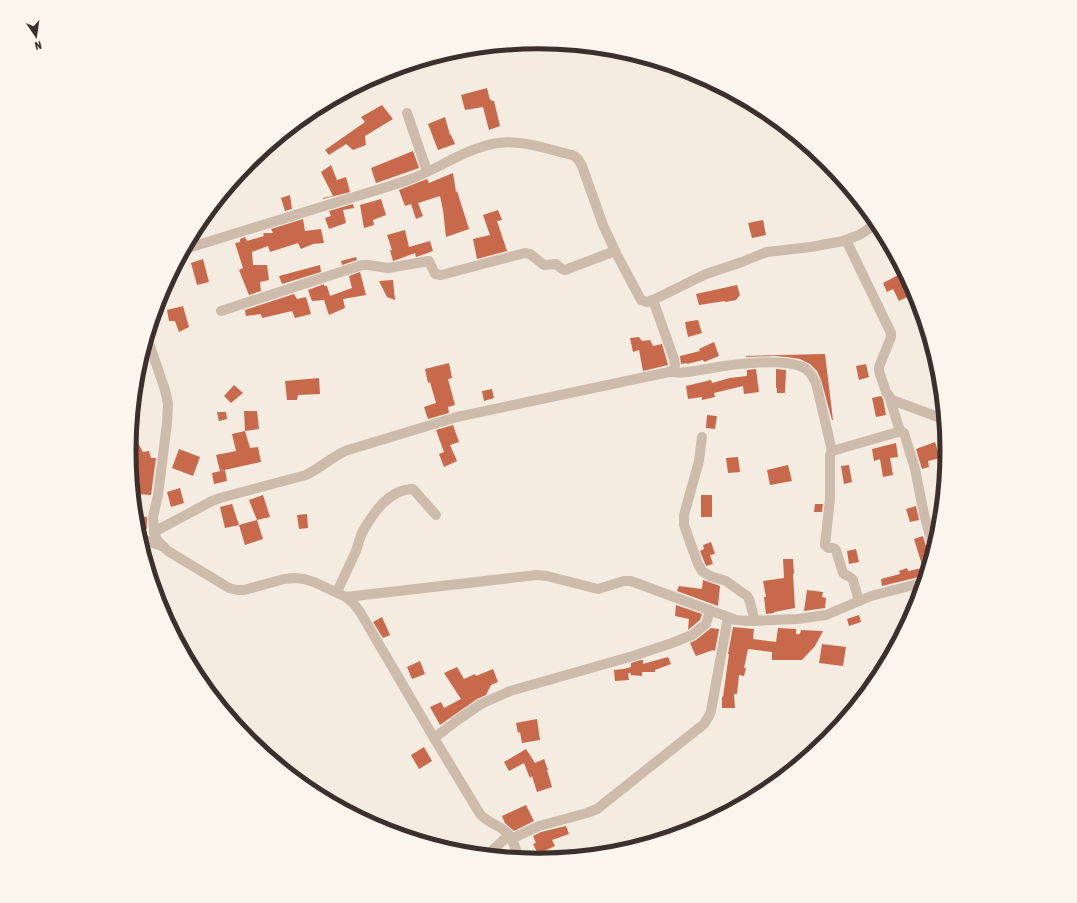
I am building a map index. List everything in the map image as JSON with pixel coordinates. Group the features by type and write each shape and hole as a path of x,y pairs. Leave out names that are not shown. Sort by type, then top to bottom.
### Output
{"street":[{"path":"406,113 427,171"},
{"path":"192,247 381,189 415,177 484,146 513,142 527,144 576,157 582,166 603,225 615,251 641,300 647,302 706,274 759,255 846,240 872,227"},
{"path":"846,240 891,333 891,338 879,367 881,378 889,396 900,432 904,433 905,435 915,469 931,539"},
{"path":"221,311 362,265 391,267 427,261 430,262 435,274 441,275 525,253 530,254 544,265 556,264 565,270 615,251"},
{"path":"653,300 674,359 674,369 669,372"},
{"path":"151,345 168,404 158,495 153,517 154,532 157,540 168,551 229,588 244,590 284,579 295,578 314,582 341,595 354,604 480,814 488,822 500,828 510,837 517,853"},
{"path":"154,532 212,501 306,475 345,451 457,417 669,372 688,372 740,364 775,363 805,368 813,377 818,387 832,451 830,455 830,498 825,545 828,548 833,548 836,550 843,573 853,580 859,601"},
{"path":"889,396 896,402 939,418"},
{"path":"832,451 900,432"},
{"path":"702,437 699,461 684,515 684,525 702,571 710,576 726,581 746,596 749,599 755,621"},
{"path":"341,595 362,534 377,509 391,496 401,491 413,489 436,515"},
{"path":"146,541 162,546"},
{"path":"341,595 542,575 598,589 624,581 631,581 728,617 743,621 755,621 797,619 826,615 871,596 919,584"},
{"path":"434,738 481,704 510,691 633,656 672,643 692,634 706,624 710,610"},
{"path":"492,851 510,837 539,826 587,814 597,809 704,724 711,711 728,617"}],"building":[{"path":"487,88 490,100 494,101 500,126 489,130 483,107 465,110 461,95"},
{"path":"382,105 393,119 365,136 366,145 353,150 346,144 329,155 325,150 365,122 361,117"},
{"path":"445,117 450,135 455,144 438,150 428,124"},
{"path":"413,151 419,168 376,183 371,168"},
{"path":"331,165 337,180 346,177 350,192 323,199 333,196 321,172"},
{"path":"453,173 456,192 457,191 469,229 446,237 440,196 418,203 423,216 416,219 411,204 405,206 399,190 427,179 429,183"},
{"path":"290,195 292,209 285,211 281,198"},
{"path":"381,199 386,215 373,220 374,225 364,228 360,205"},
{"path":"353,204 354,208 343,210 346,223 329,229 325,218 331,216 329,211"},
{"path":"498,210 502,220 497,221 507,251 477,259 473,239 490,235 483,215"},
{"path":"303,219 305,231 321,229 324,243 313,244 301,249 298,243 270,252 268,246 252,252 253,265 267,265 269,280 260,282 261,291 249,295 239,270 243,268 235,243 240,242 240,239 245,237 247,241 264,236 263,233 273,233 271,229"},
{"path":"763,220 766,235 752,238 748,223"},
{"path":"405,230 409,247 430,241 433,251 416,257 415,253 393,261 390,250 392,250 387,235"},
{"path":"356,257 357,260 342,265 341,261"},
{"path":"203,259 209,282 197,285 191,263"},
{"path":"320,265 321,272 282,284 279,276"},
{"path":"360,272 366,295 343,299 345,308 329,315 324,300 312,301 308,290 324,284 324,286 327,286 330,296 352,288 349,276"},
{"path":"900,274 910,296 899,301 893,289 887,292 883,283"},
{"path":"393,280 395,300 387,297 379,281"},
{"path":"737,285 740,295 736,300 699,305 696,294"},
{"path":"294,294 297,299 306,297 311,314 295,318 292,311 262,318 261,314 246,316 245,310"},
{"path":"183,306 189,327 179,332 175,321 169,321 167,310"},
{"path":"698,320 702,333 688,337 685,322"},
{"path":"639,337 642,341 650,340 653,346 662,344 668,365 643,371 639,350 633,352 630,338"},
{"path":"714,342 719,356 704,362 703,360 681,364 680,356 700,351 699,349"},
{"path":"825,354 833,420 821,380 817,371 810,364 800,359 787,357 746,357 746,356"},
{"path":"449,363 452,378 448,379 455,405 448,407 449,413 428,419 424,407 436,403 430,382 428,383 425,369"},
{"path":"866,364 869,377 859,380 856,366"},
{"path":"756,369 759,392 744,394 743,386 714,393 715,397 702,400 702,397 688,399 686,386 711,380 712,383 730,378 747,376 747,370"},
{"path":"776,369 786,370 785,393 777,393"},
{"path":"319,378 320,394 298,395 297,400 287,400 285,381"},
{"path":"234,385 243,393 231,403 224,396"},
{"path":"492,389 494,398 484,401 482,391"},
{"path":"881,396 886,415 876,417 872,398"},
{"path":"244,411 257,411 259,429 245,431"},
{"path":"217,412 226,412 227,419 219,421"},
{"path":"707,415 717,416 715,429 706,428"},
{"path":"453,425 459,442 450,445 457,461 444,467 439,454 444,452 436,430"},
{"path":"245,431 250,448 258,447 261,462 220,471 216,455 236,451 232,434"},
{"path":"136,440 143,452 149,451 151,458 156,458 151,495 138,494 138,458 136,459"},
{"path":"935,442 940,458 928,461 929,467 922,469 916,449"},
{"path":"896,443 898,457 890,458 893,475 883,477 880,459 874,461 872,449"},
{"path":"179,449 200,457 193,476 172,468"},
{"path":"738,457 740,472 728,473 726,458"},
{"path":"788,465 792,481 770,485 767,470"},
{"path":"849,465 852,482 844,484 841,466"},
{"path":"225,470 227,481 214,484 212,473"},
{"path":"180,488 184,503 171,507 167,492"},
{"path":"263,495 270,517 257,520 249,500"},
{"path":"701,495 712,495 712,517 701,517"},
{"path":"232,504 239,525 225,528 220,507"},
{"path":"815,504 823,504 822,512 814,512"},
{"path":"916,506 919,520 910,522 906,509"},
{"path":"307,514 308,528 299,529 297,515"},
{"path":"141,516 147,517 147,529 144,528"},
{"path":"257,520 263,539 245,545 239,525"},
{"path":"923,536 928,552 921,576 882,586 881,579 900,574 899,571 907,568 908,571 923,568 914,539"},
{"path":"711,542 715,554 710,555 713,564 706,566 700,551 704,549 703,545"},
{"path":"856,549 859,562 849,564 847,551"},
{"path":"783,559 793,559 795,608 766,614 764,597 766,597 763,581 784,578"},
{"path":"703,580 720,586 718,606 677,591 679,586 702,589"},
{"path":"807,590 823,592 822,597 826,598 825,608 804,611"},
{"path":"676,605 702,614 700,620 688,630 689,619 675,616"},
{"path":"859,615 861,622 849,626 847,619"},
{"path":"382,617 390,635 383,638 373,622"},
{"path":"733,627 754,629 753,639 776,642 778,628 796,629 796,634 800,634 801,630 823,631 815,646 802,660 772,660 772,652 748,649 744,676 739,675 737,694 734,694 735,708 722,708 722,697"},
{"path":"711,628 719,629 715,651 713,650 696,656 690,643"},
{"path":"822,644 846,647 843,666 819,663"},
{"path":"668,657 671,664 655,670 655,672 642,672 642,676 630,675 631,673 628,673 629,680 615,681 614,670 631,667 631,663 641,660 643,660 643,664"},
{"path":"420,661 425,674 412,679 407,667"},
{"path":"457,667 464,679 493,669 498,682 491,685 486,695 477,699 440,725 430,707 441,702 444,708 461,699 444,673"},
{"path":"537,719 540,740 522,743 520,732 518,733 516,723"},
{"path":"424,747 432,761 419,769 411,755"},
{"path":"526,749 535,763 544,759 552,787 537,792 532,776 530,778 524,763 509,771 504,762"},
{"path":"526,805 534,821 514,831 505,823 502,816"},
{"path":"566,826 569,834 552,840 555,846 538,854 533,844 536,843 533,836 541,832"}]}
